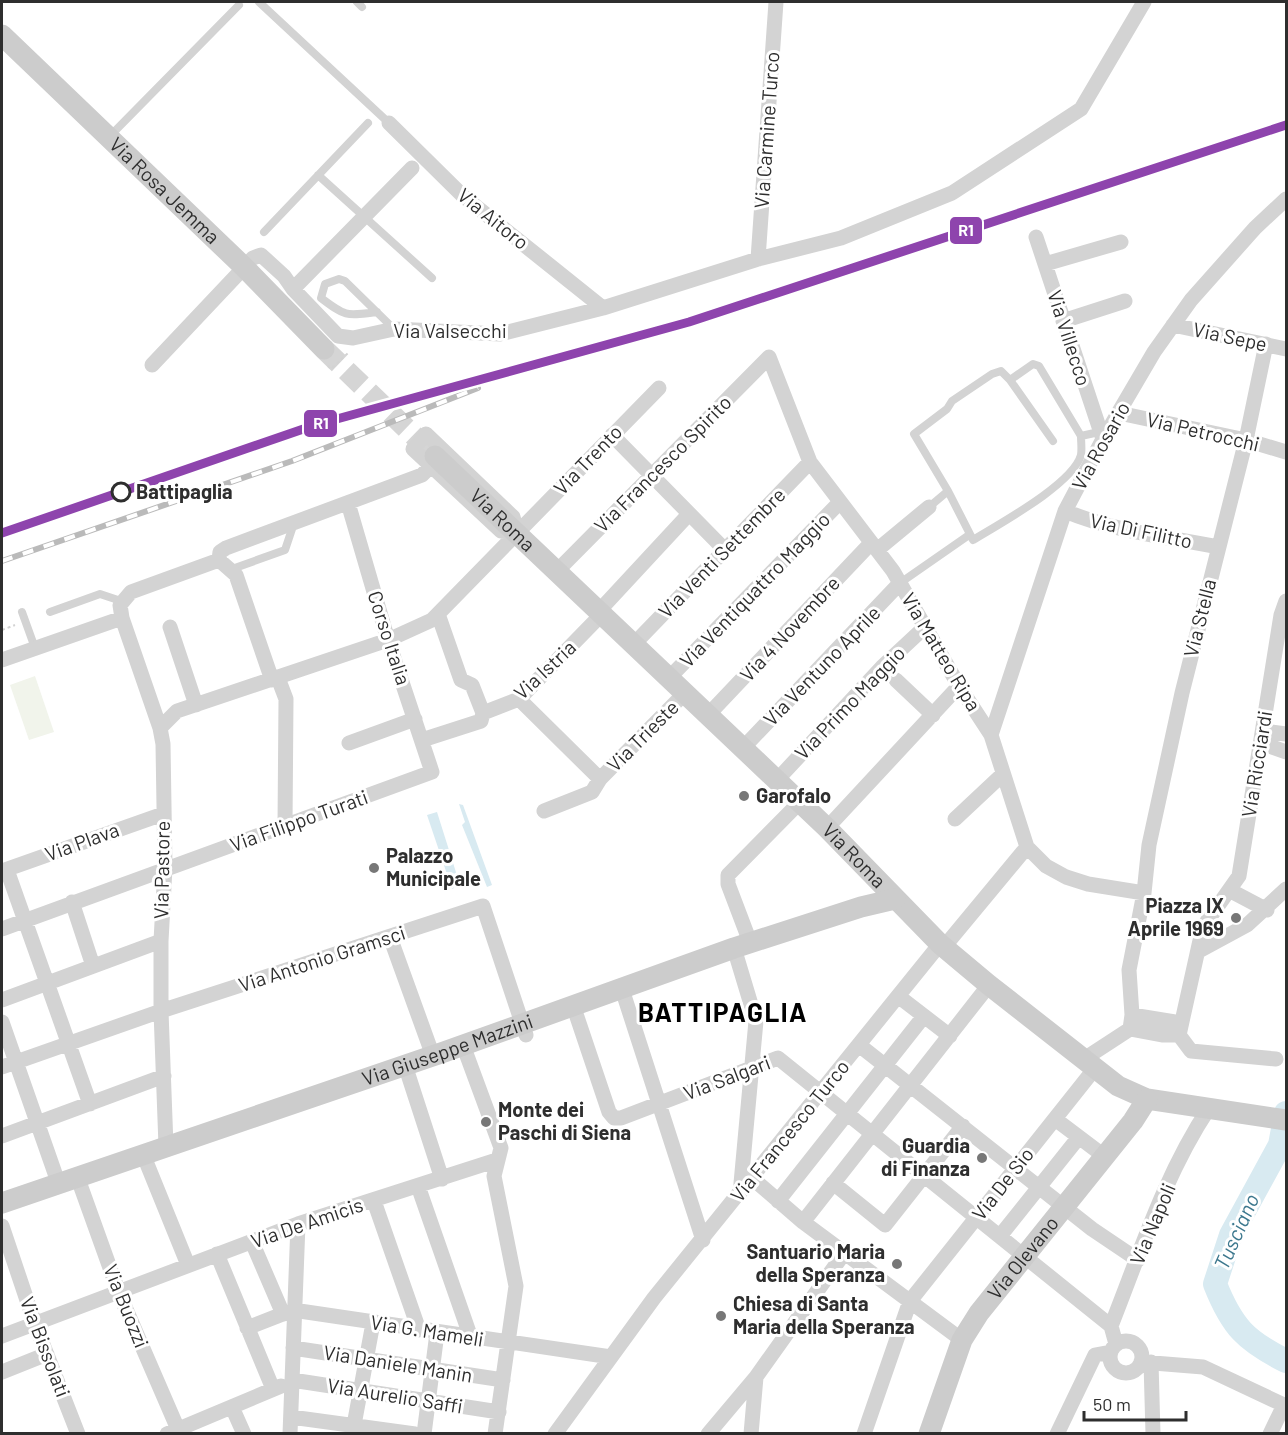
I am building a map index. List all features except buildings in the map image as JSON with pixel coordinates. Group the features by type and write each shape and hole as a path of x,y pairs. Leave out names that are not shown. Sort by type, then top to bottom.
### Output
{"main road":[{"name":"Via Rosa Jemma","path":"2,36 244,267 324,349"},
{"name":"Via Roma","path":"433,461 517,532 827,828 942,946 989,985 1092,1058 1118,1086 1146,1099 1279,1119"},
{"name":"Via Giuseppe Mazzini","path":"2,1203 463,1045 524,1029 573,1005 621,986 861,907 895,899"},
{"name":"Via Olevano","path":"929,1434 962,1340 978,1313 1104,1156 1146,1099"}],"street":[{"path":"760,2 776,3"},
{"name":"Via Valsecchi","path":"244,267 253,258 261,255 267,258 338,336 353,338 394,329 500,334 603,308 758,259 841,238 952,193 1081,108 1144,2"},
{"name":"Via Carmine Turco","path":"758,259 776,3"},
{"name":"Via Aitoro","path":"388,123 463,196 603,308"},
{"path":"293,289 412,168"},
{"name":"Via Rosario","path":"991,735 1065,511 1101,435 1119,413 1173,325 1217,270 1255,228 1287,199"},
{"name":"Via Villecco","path":"1035,237 1101,435"},
{"path":"1045,264 1120,242"},
{"path":"152,365 244,267"},
{"path":"1063,321 1125,301"},
{"name":"Via Sepe","path":"1173,325 1287,349"},
{"name":"Via Stella","path":"1131,1022 1129,970 1144,893 1149,845 1182,693 1246,440 1266,344"},
{"name":"Via Matteo Ripa","path":"769,357 810,462 900,583 959,686 991,735 1027,847"},
{"name":"Via Francesco Spirito","path":"557,571 769,357"},
{"name":"Via Trento","path":"517,532 659,388"},
{"name":"Via Petrocchi","path":"1119,413 1246,440 1287,452"},
{"path":"612,435 725,550"},
{"path":"285,826 286,699 275,679 220,552 423,475 433,461"},
{"name":"Via Venti Settembre","path":"634,644 810,462"},
{"name":"Via Ventiquattro Maggio","path":"669,678 840,502"},
{"name":"Corso Italia","path":"348,503 388,640 432,772"},
{"name":"Via 4 Novembre","path":"708,715 874,546 929,507"},
{"name":"Via Di Filitto","path":"1065,511 1124,528 1218,547"},
{"name":"Via Istria","path":"422,740 480,721 483,713 519,699 689,514"},
{"path":"160,728 177,711 388,640 438,614 517,532"},
{"path":"121,601 131,592 226,565"},
{"name":"Via Ventuno Aprile","path":"743,748 900,583"},
{"name":"Via Pastore","path":"121,601 119,608 160,728 163,744 165,868 161,941 161,1011 166,1146"},
{"name":"Via Ricciardi","path":"1182,1022 1203,927 1231,891 1239,876 1281,615 1287,601"},
{"path":"438,614 461,680 472,685 483,713"},
{"path":"2,660 122,618"},
{"path":"170,627 196,705"},
{"name":"Via Primo Maggio","path":"777,780 882,667 925,627"},
{"path":"896,680 933,715"},
{"path":"827,828 959,686"},
{"name":"Via Trieste","path":"544,811 592,792 600,778 685,693"},
{"path":"519,699 600,778"},
{"path":"349,743 415,719"},
{"path":"1262,737 1287,734"},
{"path":"1262,737 1287,752"},
{"name":"Via Filippo Turati","path":"2,929 432,772"},
{"path":"955,819 1003,774"},
{"path":"740,1194 756,1021 728,875 800,802"},
{"name":"Via Plava","path":"4,870 163,814"},
{"path":"942,946 1027,847 1046,866 1066,877 1144,893"},
{"path":"4,870 25,920 90,1104"},
{"path":"1199,951 1247,925 1267,910 1287,889"},
{"path":"1231,891 1267,910"},
{"path":"72,902 93,966"},
{"name":"Via Antonio Gramsci","path":"8,1065 161,1011 483,906 524,1029"},
{"path":"390,937 433,1056"},
{"path":"2,1000 161,941"},
{"name":"Via Francesco Turco","path":"555,1434 639,1318 859,1046 918,966 942,946"},
{"path":"803,1222 989,985"},
{"path":"621,986 703,1240"},
{"path":"898,996 950,1036"},
{"name":"Via Salgari","path":"573,1005 609,1112 614,1118 621,1118 659,1105 778,1058 822,1092"},
{"path":"778,1201 924,1016"},
{"name":"Via Buozzi","path":"2,1022 8,1065 68,1179 119,1293 176,1432"},
{"path":"1092,1058 1131,1022 1162,1035 1182,1022 1191,1051 1276,1059"},
{"path":"463,1045 501,1148 495,1176 516,1286 495,1434"},
{"path":"859,1046 1105,1239 1138,1260"},
{"name":"Via De Sio","path":"864,1434 910,1301 1055,1119 1092,1058"},
{"path":"405,1065 442,1179"},
{"path":"2,1136 164,1076"},
{"path":"822,1092 846,1114 925,1174 1111,1326 1114,1348 1110,1362 1120,1372 1135,1370 1146,1362 1203,1367 1285,1406 1270,1434"},
{"name":"Via Napoli","path":"1111,1326 1184,1153 1209,1108"},
{"path":"1055,1119 1104,1156"},
{"path":"833,1183 885,1225 963,1126"},
{"path":"1000,1236 1079,1137"},
{"path":"143,1154 188,1264"},
{"name":"Via De Amicis","path":"2,1336 298,1224 497,1160"},
{"path":"1016,1168 1064,1206"},
{"path":"752,1178 803,1222 962,1340"},
{"path":"418,1186 471,1338"},
{"path":"374,1201 419,1330"},
{"path":"290,1434 293,1348 288,1312 298,1224"},
{"name":"Via Bissolati","path":"2,1226 35,1324 78,1434"},
{"path":"252,1242 288,1312"},
{"path":"708,1434 756,1377 845,1252"},
{"path":"217,1254 273,1389"},
{"path":"247,1328 288,1312"},
{"name":"Via G. Mameli","path":"288,1312 611,1358"},
{"path":"354,1425 373,1323"},
{"path":"424,1434 437,1333"},
{"path":"1057,1434 1095,1355 1125,1341 1135,1344 1146,1362 1153,1434"},
{"name":"Via Daniele Manin","path":"293,1348 503,1380"},
{"path":"2,1371 47,1354"},
{"path":"751,1434 756,1377"},
{"path":"176,1432 292,1380"},
{"name":"Via Aurelio Saffi","path":"292,1380 499,1412"},
{"path":"232,1407 244,1434"},
{"path":"291,1417 324,1427 354,1425 387,1432 415,1434"}],"lane":[{"path":"259,2 388,123"},
{"path":"109,138 238,5"},
{"path":"264,232 368,123"},
{"path":"318,175 432,278"},
{"path":"377,312 348,316 338,311 321,298 325,284 339,279 345,281 377,312 394,329"},
{"path":"1010,380 1033,364 1039,366 1081,436 1081,455 1076,465 1046,495 973,540 948,491 914,434 947,409 952,401 992,374 1001,371 1010,380 1053,441"},
{"path":"1081,436 1101,435"},
{"path":"929,507 948,491"},
{"path":"226,565 285,550 295,522"},
{"path":"900,583 969,535"},
{"path":"50,612 100,594 121,601"},
{"path":"22,612 35,648"}],"path":[{"path":"2,630 21,623"}],"shaded area":[{"path":"35,676 54,732 29,740 10,685"},
{"path":"459,804 463,805 492,885 487,887 462,825 465,822"},
{"path":"437,812 460,885 452,889 427,815"}],"waterway":[{"name":"Tusciano","path":"1286,1113 1280,1145 1231,1235 1215,1284 1234,1322 1242,1331 1260,1347 1286,1361"}],"tunnel":[{"path":"324,349 435,456"}],"railway":[{"path":"2,561 292,461 478,388"}],"transit line":[{"name":"R1","path":"2,533 315,425 689,322 1286,125"}],"place":[{"name":"Battipaglia","path":"121,492"},
{"name":"Garofalo","path":"744,796"},
{"name":"Palazzo Municipale","path":"374,868"},
{"name":"Piazza IX Aprile 1969","path":"1236,918"},
{"name":"Monte dei Paschi di Siena","path":"486,1122"},
{"name":"Guardia di Finanza","path":"982,1158"},
{"name":"Santuario Maria della Speranza","path":"897,1264"},
{"name":"Chiesa di Santa Maria della Speranza","path":"721,1316"}],"district":[{"name":"BATTIPAGLIA","path":"723,1013"}]}
